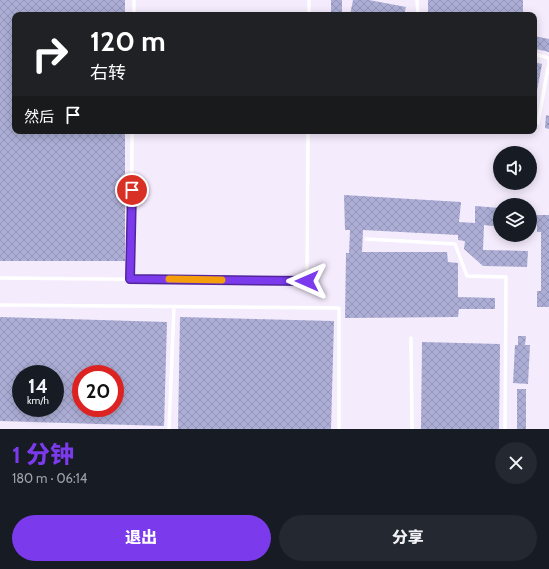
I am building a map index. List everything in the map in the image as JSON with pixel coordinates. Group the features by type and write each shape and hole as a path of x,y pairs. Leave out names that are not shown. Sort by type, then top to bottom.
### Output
{"lane":[{"path":"134,0 134,12"},
{"path":"309,0 309,12"},
{"path":"417,0 418,12"},
{"path":"537,55 549,59 549,68 538,123"},
{"path":"130,279 132,134"},
{"path":"0,278 307,281 308,134"},
{"path":"366,239 455,244 467,276 506,277 505,429"},
{"path":"0,305 339,308 339,429"},
{"path":"169,429 174,307"},
{"path":"411,338 412,429"}],"building":[{"path":"0,0 125,0 125,12 12,12 12,134 125,134 125,261 0,261"},
{"path":"331,0 342,0 342,12 331,12"},
{"path":"353,0 369,0 406,7 405,12 351,12"},
{"path":"428,0 523,0 523,12 428,12"},
{"path":"537,37 549,39 549,52 537,49"},
{"path":"537,63 542,64 537,90"},
{"path":"546,115 549,116 549,129 545,128"},
{"path":"344,195 461,202 459,222 475,223 475,206 493,207 493,226 484,225 483,250 528,251 527,267 483,266 464,249 465,241 458,240 458,235 363,230 362,252 447,252 448,262 458,263 458,297 495,298 495,309 459,309 458,317 345,318 346,253 349,253 350,230 345,230"},
{"path":"537,215 549,215 549,307 537,307 537,291 541,291 541,232 537,232"},
{"path":"0,317 167,322 164,426 0,421"},
{"path":"180,317 334,321 331,429 178,429"},
{"path":"518,336 526,336 525,345 530,345 528,384 513,383 515,345 518,345"},
{"path":"422,342 500,344 499,429 421,429"},
{"path":"517,389 526,389 526,429 517,429"}],"slow traffic":[{"path":"169,279 222,280"}],"route":[{"path":"132,190 130,279 307,281"}]}
